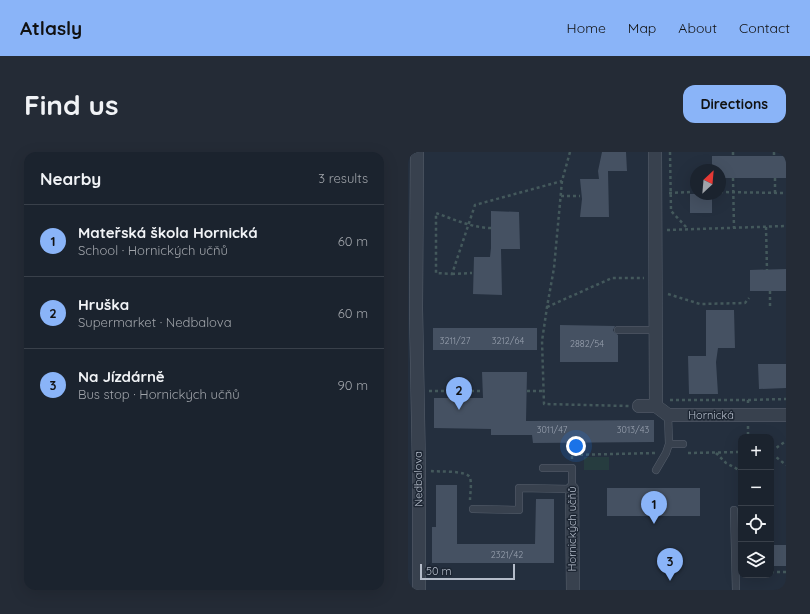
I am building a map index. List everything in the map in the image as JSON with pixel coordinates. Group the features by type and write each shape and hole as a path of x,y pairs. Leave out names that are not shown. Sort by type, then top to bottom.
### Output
{"street":[{"name":"Nedbalova","path":"417,152 417,391 412,405 419,471 419,590"},
{"path":"654,152 656,406"},
{"path":"638,406 656,406 668,414"},
{"name":"Hornická","path":"668,414 786,415"},
{"name":"Hornických učňů","path":"572,489 573,590"}],"lane":[{"path":"618,330 656,330"},
{"path":"656,470 666,453 669,444 668,414"},
{"path":"669,444 682,444"},
{"path":"543,468 572,468"},
{"name":"Hornických učňů","path":"572,468 572,489"},
{"path":"473,509 519,510 519,488 572,489"},
{"path":"734,510 736,590"}],"path":[{"path":"570,152 562,181 554,268 542,342 544,404 638,406"},
{"path":"670,152 671,212 688,230"},
{"path":"733,178 734,228"},
{"path":"775,178 775,193"},
{"path":"452,274 475,205 562,181"},
{"path":"655,193 690,192"},
{"path":"726,192 783,193"},
{"path":"561,196 580,196"},
{"path":"472,273 436,273 436,213 483,228 490,228"},
{"path":"655,230 786,226"},
{"path":"766,227 767,270"},
{"path":"547,307 612,278 655,278"},
{"path":"656,291 700,304 745,303 749,298"},
{"path":"770,291 770,307"},
{"path":"417,391 483,391"},
{"path":"527,391 543,391"},
{"path":"748,400 786,399"},
{"path":"774,449 786,441"},
{"path":"716,452 726,463 739,470"},
{"path":"572,468 572,455 738,452"},
{"path":"774,456 786,465"},
{"path":"419,471 459,472 468,475 470,478 470,509 473,509"},
{"path":"774,572 786,572"}],"green space":[{"path":"584,457 609,457 609,470 584,470"}],"building":[{"path":"602,152 626,152 627,171 608,171 609,217 580,217 582,199 580,179 599,179 598,171"},
{"path":"712,156 786,156 786,178 726,178 726,164 712,164"},
{"path":"690,200 712,200 712,213 690,213"},
{"path":"491,211 519,212 520,249 501,249 502,295 473,294 474,257 490,257"},
{"path":"786,269 786,291 750,291 750,270"},
{"path":"706,310 734,310 735,348 718,348 716,362 718,394 689,394 688,356 706,356"},
{"path":"560,325 615,326 613,330 618,335 618,362 560,362"},
{"path":"433,328 537,328 537,350 433,350"},
{"path":"758,364 786,364 786,388 759,389"},
{"path":"482,372 527,372 526,421 654,420 654,442 533,443 532,435 491,435 491,429 434,428 434,398 483,398"},
{"path":"436,485 457,485 457,544 535,544 536,499 554,499 554,563 432,563 432,527 436,527"},
{"path":"607,488 700,488 700,516 607,516"},
{"path":"774,545 786,545 786,566 774,566"}],"place":[{"name":"Hruška","path":"459,410"},
{"name":"Mateřská škola Hornická","path":"654,524"},
{"name":"Na Jízdárně","path":"670,581"}]}
